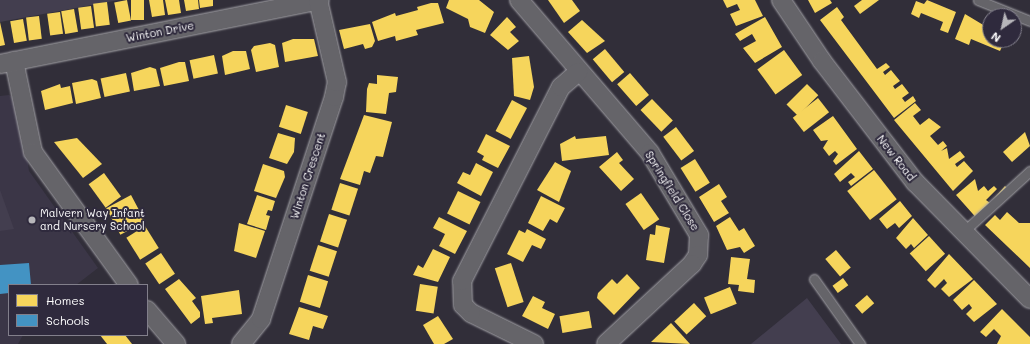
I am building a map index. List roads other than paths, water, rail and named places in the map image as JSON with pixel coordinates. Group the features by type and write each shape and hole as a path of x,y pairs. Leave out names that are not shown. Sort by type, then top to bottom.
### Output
{"street":[{"name":"Winton Drive","path":"7,63 319,0"},
{"name":"Winton Crescent","path":"241,344 261,320 334,96 337,82 319,0"},
{"name":"Springfield Close","path":"519,0 578,72 650,153 694,226 700,244 692,264 606,344"},
{"name":"New Road","path":"781,0 798,29 868,121 962,233 1029,295"},
{"path":"7,63 33,152 128,284"},
{"path":"534,344 471,313 463,305 462,281 561,87 578,72"},
{"path":"148,311 176,344"}],"lane":[{"path":"978,0 1030,21"},
{"path":"962,233 1030,171"},
{"path":"814,279 860,344"}],"place":[{"name":"Malvern Way Infant and Nursery School","path":"32,220"}]}
